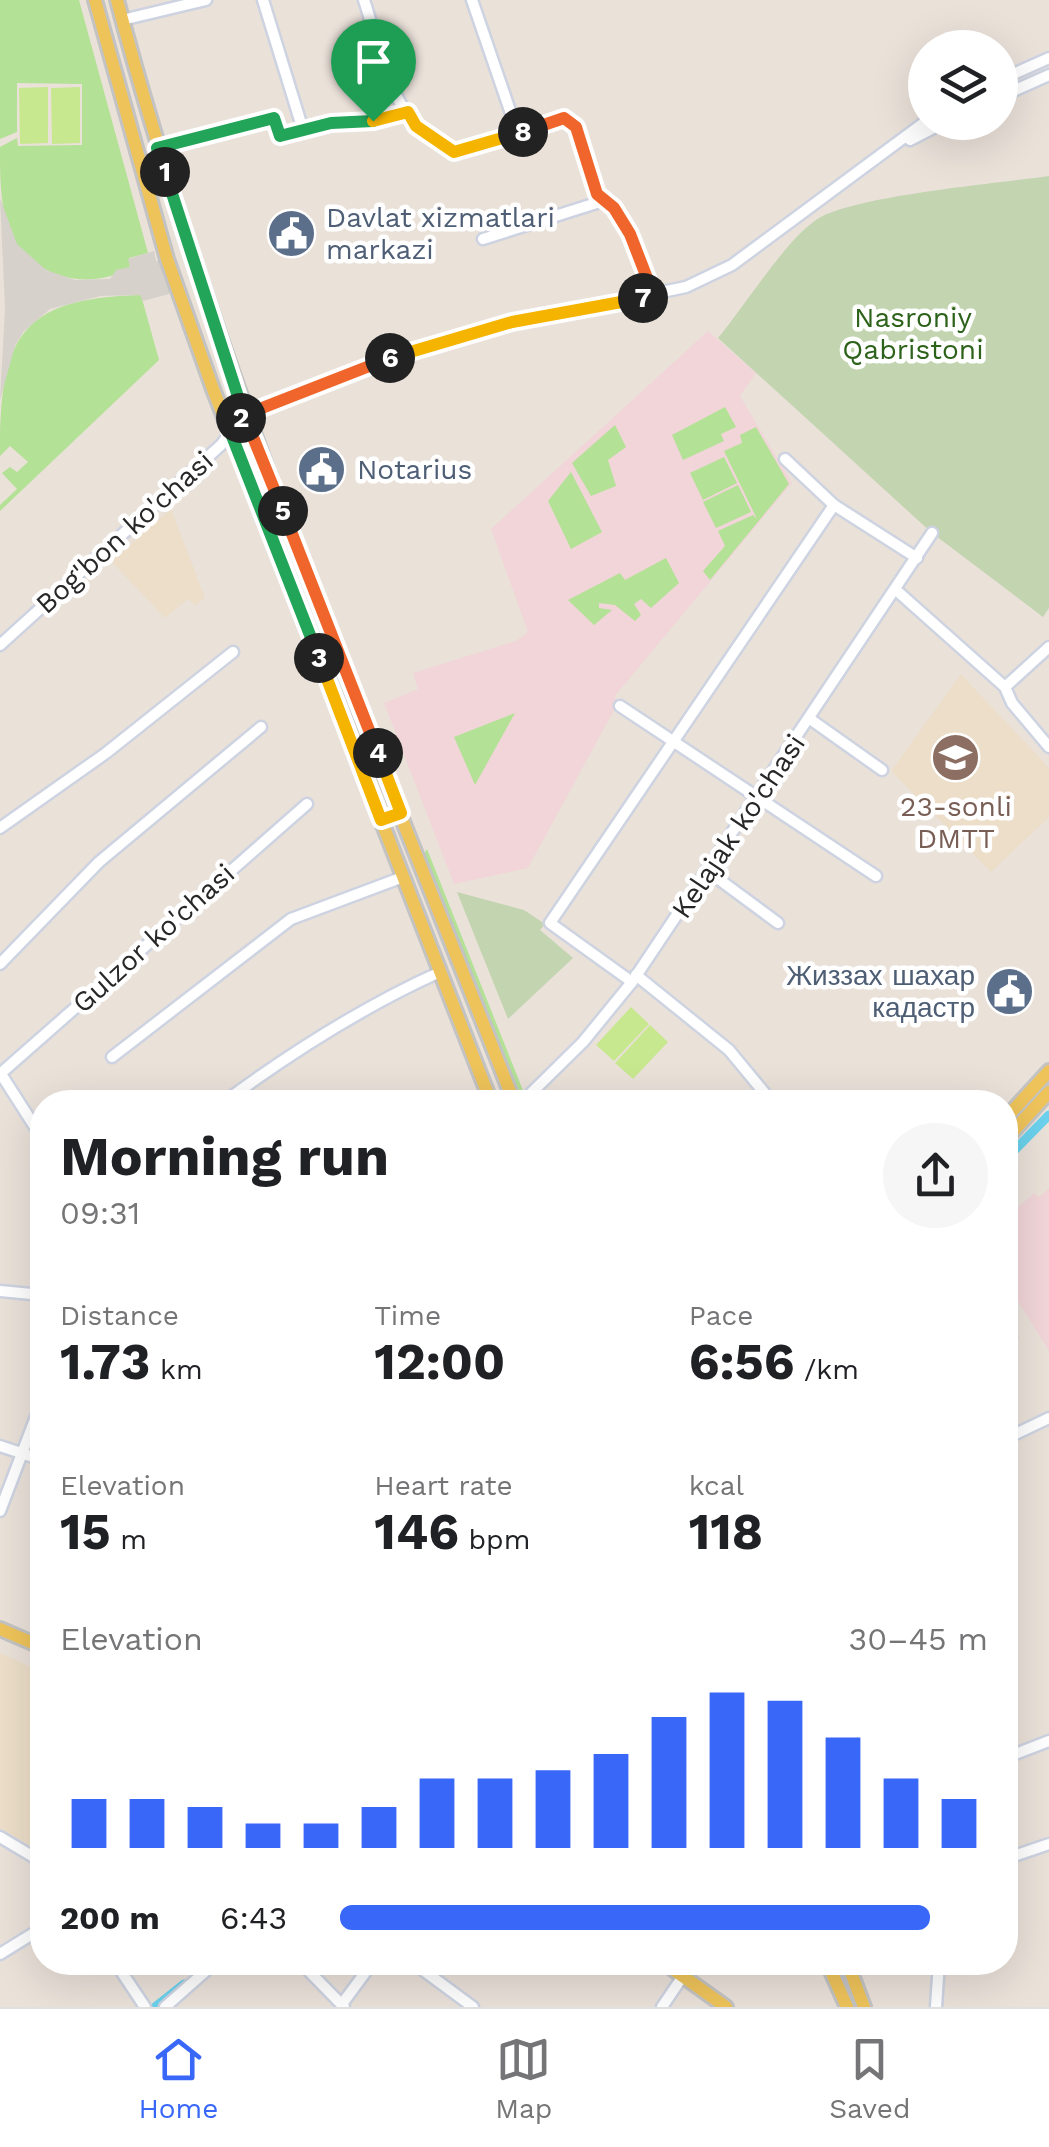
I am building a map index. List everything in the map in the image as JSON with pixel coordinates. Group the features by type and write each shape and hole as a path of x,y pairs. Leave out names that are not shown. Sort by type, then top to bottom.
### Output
{"main road":[{"path":"94,0 167,260 486,1090"},
{"path":"117,0 157,148 244,415 509,1090"},
{"path":"381,820 401,813"},
{"path":"1018,1105 1049,1071"},
{"path":"1018,1126 1049,1092"},
{"path":"0,1629 30,1643"},
{"path":"834,1975 848,2007"},
{"path":"852,1975 864,2007"},
{"path":"683,1976 726,2007"}],"street":[{"path":"122,20 206,0"},
{"path":"263,0 304,130"},
{"path":"364,0 390,78 416,126 454,152 564,118 576,127 597,194 606,200 630,234 654,296"},
{"path":"472,0 518,134"},
{"path":"1018,72 1049,58"},
{"path":"1018,89 1049,75"},
{"path":"157,148 274,118 280,136 408,112"},
{"path":"244,415 451,338 654,296 732,265 908,135"},
{"path":"886,151 909,140"},
{"path":"483,238 606,200"},
{"name":"Bog'bon ko'chasi","path":"0,645 244,415"},
{"path":"786,459 834,505 918,558"},
{"path":"762,1090 730,1050 634,978 550,924 834,505"},
{"name":"Kelajak ko'chasi","path":"534,1090 584,1042 634,978 709,872 932,534"},
{"path":"896,590 1005,687 1012,703 1049,747"},
{"path":"1005,687 1049,646"},
{"path":"0,828 106,753 233,652"},
{"path":"620,706 876,876"},
{"path":"810,719 882,770"},
{"path":"0,964 99,862 261,726"},
{"name":"Gulzor ko'chasi","path":"30,1120 0,1074 307,804"},
{"path":"709,872 778,924"},
{"path":"112,1057 291,919 402,878"},
{"path":"242,1090 340,1023 440,972"},
{"path":"0,1292 30,1294"},
{"path":"1018,1433 1049,1418"},
{"path":"0,1510 30,1436"},
{"path":"0,1446 30,1455"},
{"path":"1018,1753 1049,1741"},
{"path":"0,1837 30,1855"},
{"path":"1018,1855 1049,1844"},
{"path":"0,1954 30,1935"},
{"path":"124,1975 145,2007"},
{"path":"165,2007 201,1975"},
{"path":"313,1975 343,2006 364,1975"},
{"path":"430,1975 473,2007"},
{"path":"936,2007 938,1975"},
{"path":"662,2007 683,1976"}],"shaded area":[{"path":"0,198 17,244 46,270 75,280 110,279 116,270 130,267 128,259 154,251 156,261 162,260 171,288 169,294 143,301 140,295 100,296 50,309 23,332 15,346 0,400 5,308"},
{"path":"708,331 756,373 740,396 792,483 614,697 619,701 528,868 454,884 384,703 418,689 413,673 516,641 528,632 491,529"},
{"path":"171,509 205,598 195,605 188,599 165,618 111,561"},
{"path":"961,674 1049,768 1049,817 991,872 891,771"},
{"path":"1049,1188 1049,1351 1018,1301 1018,1207 1034,1193 1039,1197"},
{"path":"0,1653 30,1667 30,1846 0,1828"}],"green space":[{"path":"0,0 79,0 148,253 129,258 130,267 113,275 77,279 42,268 16,243 7,225 0,147 17,138 18,146 82,145 82,84 17,83 17,132 0,139"},
{"path":"48,87 48,143 20,144 19,88"},
{"path":"80,87 80,143 52,144 51,88"},
{"name":"Nasroniy Qabristoni","path":"1049,176 1049,608 1043,617 932,533 718,338 778,259 816,220 892,197"},
{"path":"141,295 159,360 0,511 0,505 17,489 2,473 10,467 17,472 28,462 10,446 0,456 5,382 12,355 24,333 42,317 67,305"},
{"path":"725,407 736,427 721,434 724,441 683,460 672,435"},
{"path":"615,425 626,447 608,460 616,486 591,496 572,463"},
{"path":"756,427 789,484 710,580 703,571 725,546 718,531 753,515 757,519 724,451 742,443 740,435"},
{"path":"724,457 737,483 703,500 690,473"},
{"path":"571,472 602,532 571,549 548,501"},
{"path":"738,485 751,512 716,528 703,502"},
{"path":"666,558 679,583 651,608 641,599 634,604 641,615 635,621 615,605 599,603 599,608 612,610 594,625 568,600 620,573 625,580"},
{"path":"515,713 475,785 454,737"},
{"path":"427,849 523,1090 518,1090 424,854"},
{"path":"457,892 524,910 545,924 540,930 573,958 508,1019"},
{"path":"631,1007 649,1024 614,1061 596,1045"},
{"path":"650,1025 668,1042 633,1079 615,1063"}],"waterway":[{"path":"1018,1147 1049,1115"},
{"path":"155,2007 184,1984"}],"place":[{"name":"Davlat xizmatlari markazi","path":"291,233"},
{"name":"Notarius","path":"322,469"},
{"name":"23-sonli DMTT","path":"956,758"},
{"name":"Жиззах шахар кадастр","path":"1010,991"}],"route":[{"path":"373,121 331,123 280,136 274,118 157,148 244,415 230,431 381,820 401,813 244,415 451,338 512,322 654,296 630,234 614,208 597,194 571,120 564,118 460,152 454,152 416,126 408,112 373,121"}]}
